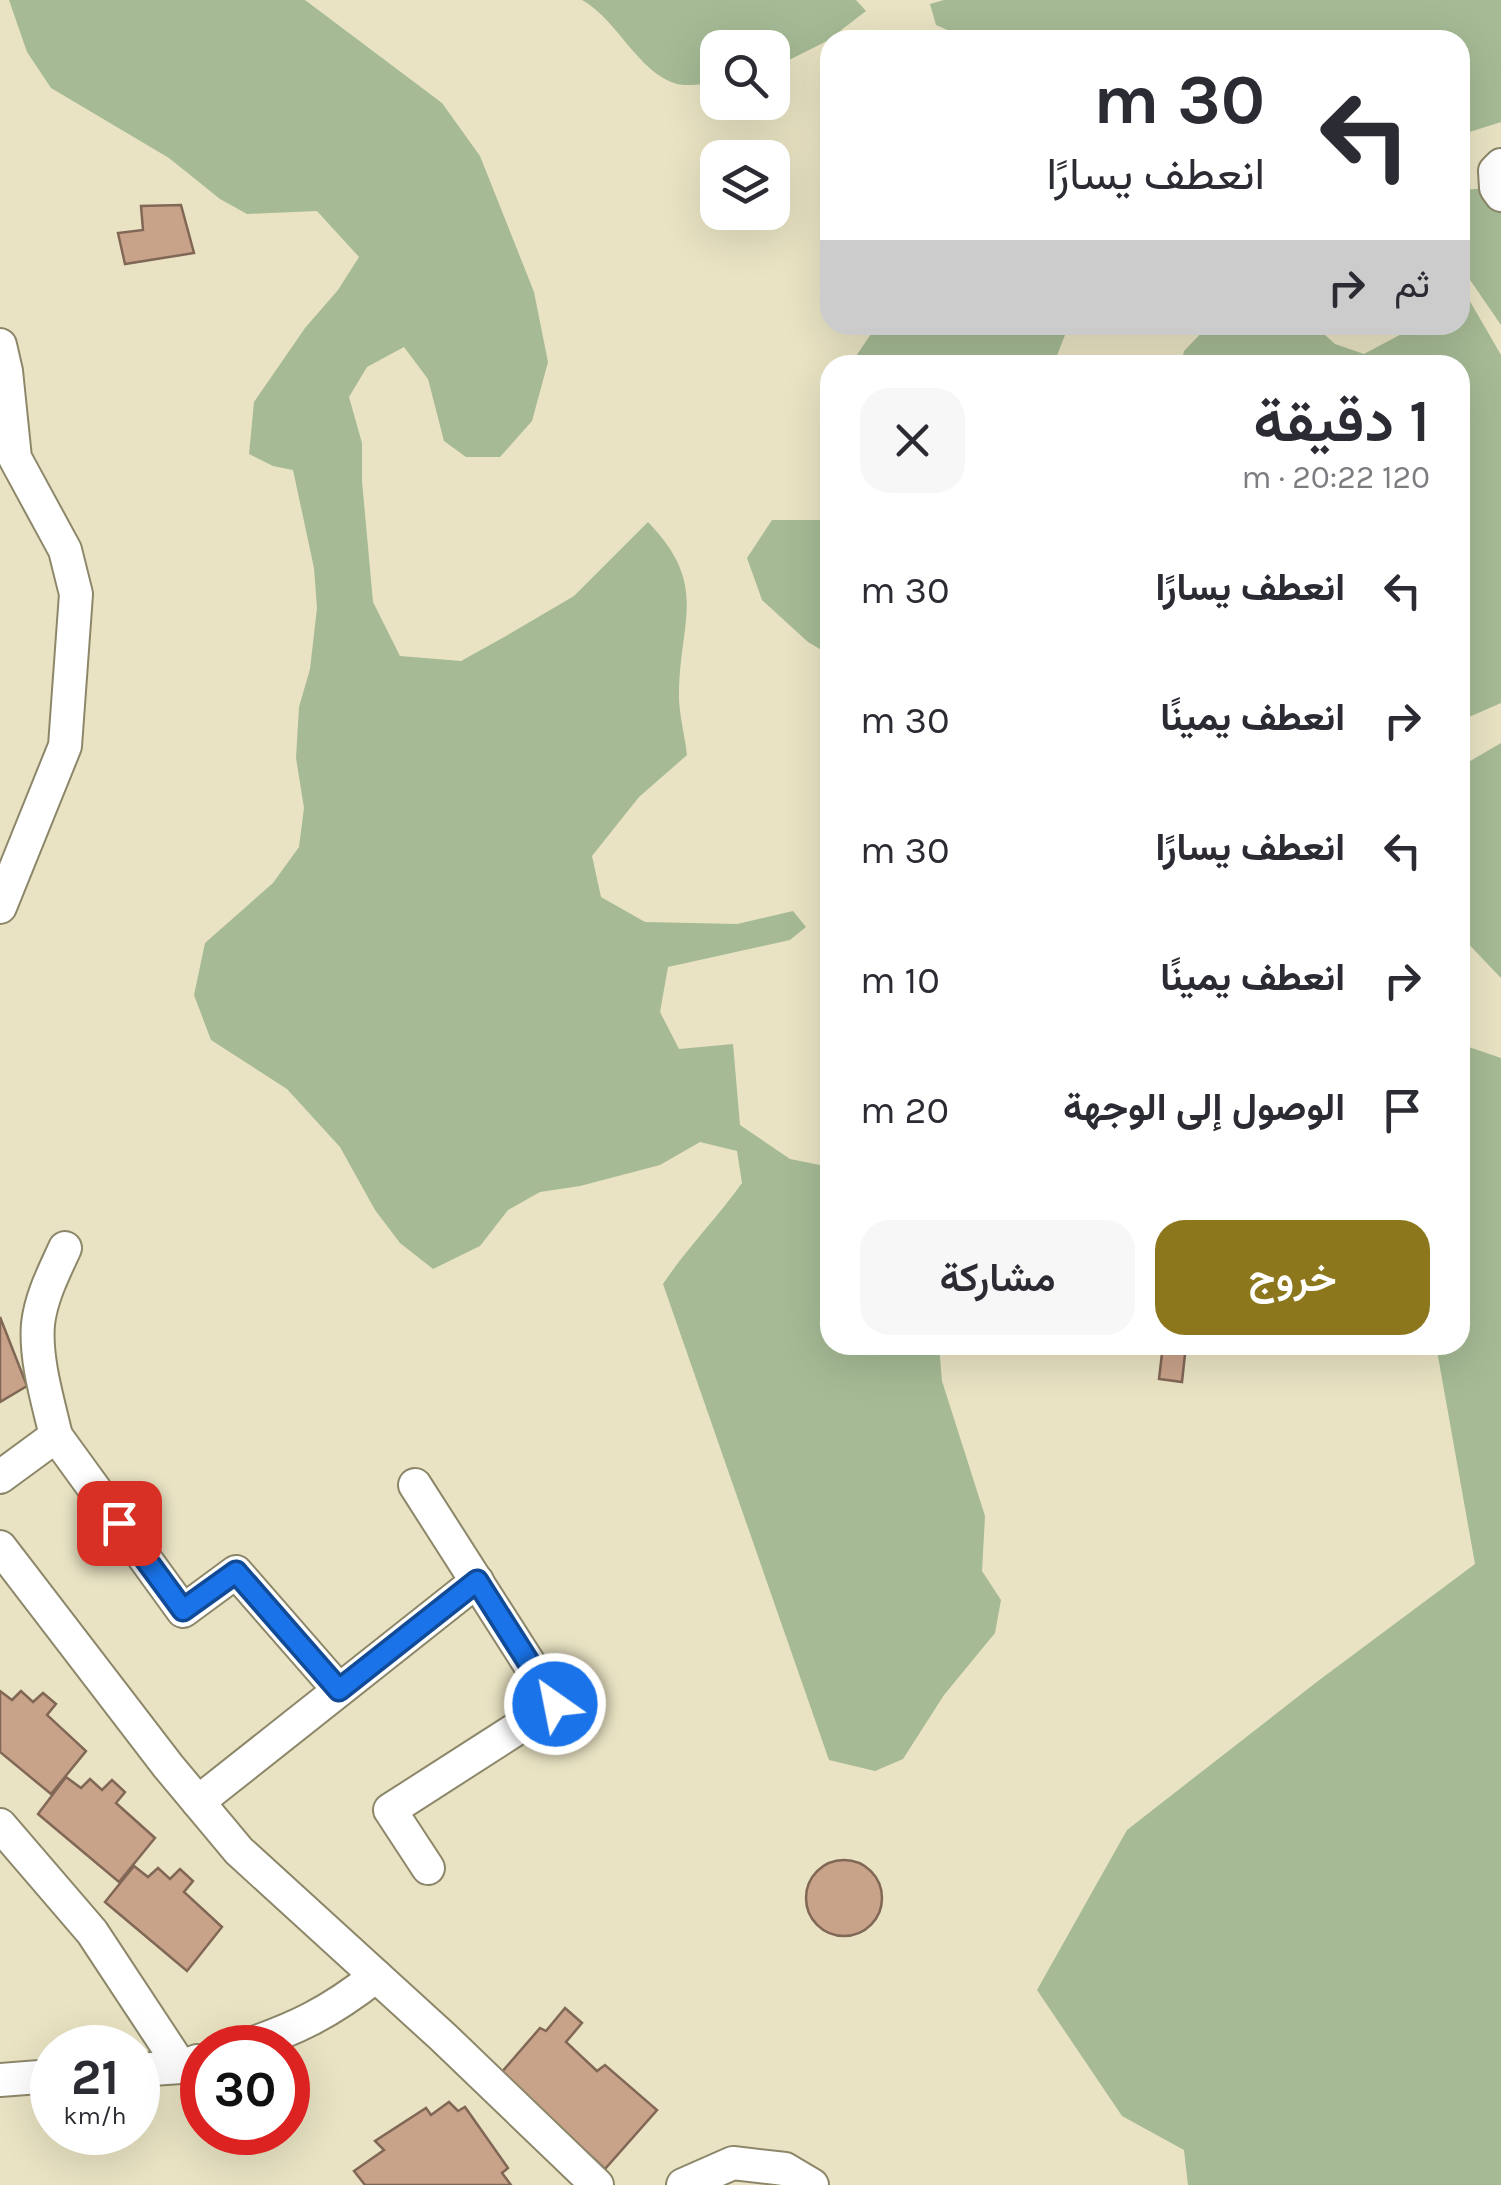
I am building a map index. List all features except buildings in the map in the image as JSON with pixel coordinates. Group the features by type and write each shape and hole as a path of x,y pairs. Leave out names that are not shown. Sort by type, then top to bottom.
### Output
{"street":[{"path":"1501,164 1495,172 1501,196"},
{"path":"0,345 14,458 65,550 76,594 65,746 0,907"},
{"path":"65,1248 48,1284 38,1326 44,1383 56,1436 183,1610 236,1572 339,1690"},
{"path":"0,1477 56,1436"},
{"path":"415,1485 555,1704 390,1810 428,1868"},
{"path":"0,1547 239,1851 597,2185"},
{"path":"198,1802 477,1581"},
{"path":"0,1825 92,1932 180,2047"},
{"path":"302,2025 334,2009 376,1976"},
{"path":"0,2080 30,2078"},
{"path":"682,2185 733,2162 785,2169 812,2185"}],"green space":[{"path":"9,0 305,0 442,103 480,156 534,292 548,362 532,421 500,457 466,457 444,441 428,379 404,347 367,367 349,397 362,443 373,602 400,656 461,661 574,596 648,522 679,566 687,606 679,700 687,755 639,797 592,856 601,897 645,922 737,924 793,911 806,927 790,940 668,967 660,1012 679,1049 733,1044 740,1125 790,1159 820,1165 820,1355 940,1355 942,1381 985,1516 982,1571 1001,1600 995,1633 944,1695 903,1759 875,1771 829,1760 663,1284 742,1183 737,1151 700,1142 660,1165 540,1192 508,1210 480,1246 433,1269 400,1243 375,1210 340,1147 287,1089 211,1040 194,995 205,943 273,883 299,847 304,808 296,758 299,707 310,669 317,608 314,568 293,470 273,466 249,454 254,402 359,257 317,211 247,214 220,199 169,158 51,88 27,52"},
{"path":"582,0 856,0 866,11 841,30 820,30 820,44 790,60 790,30 700,30 700,84 687,85 663,78 651,69 607,20"},
{"path":"944,0 1501,0 1501,122 1470,132 1470,30 947,30 936,25 930,4"},
{"path":"1501,187 1501,325 1470,280 1470,189"},
{"path":"1470,301 1501,355 1501,703 1470,717 1470,355 1183,355 1199,335 1325,335 1335,344 1364,354 1400,335 1470,335"},
{"path":"870,335 1065,335 1057,355 857,355"},
{"path":"772,520 820,520 820,649 762,600 747,558"},
{"path":"1501,743 1501,978 1470,945 1470,761"},
{"path":"1470,1047 1501,1058 1501,2185 1188,2185 1184,2150 1122,2116 1037,1990 1127,1830 1475,1564 1438,1355 1470,1355"}],"route":[{"path":"119,1523 183,1610 236,1572 339,1690 477,1581 555,1704"}]}
